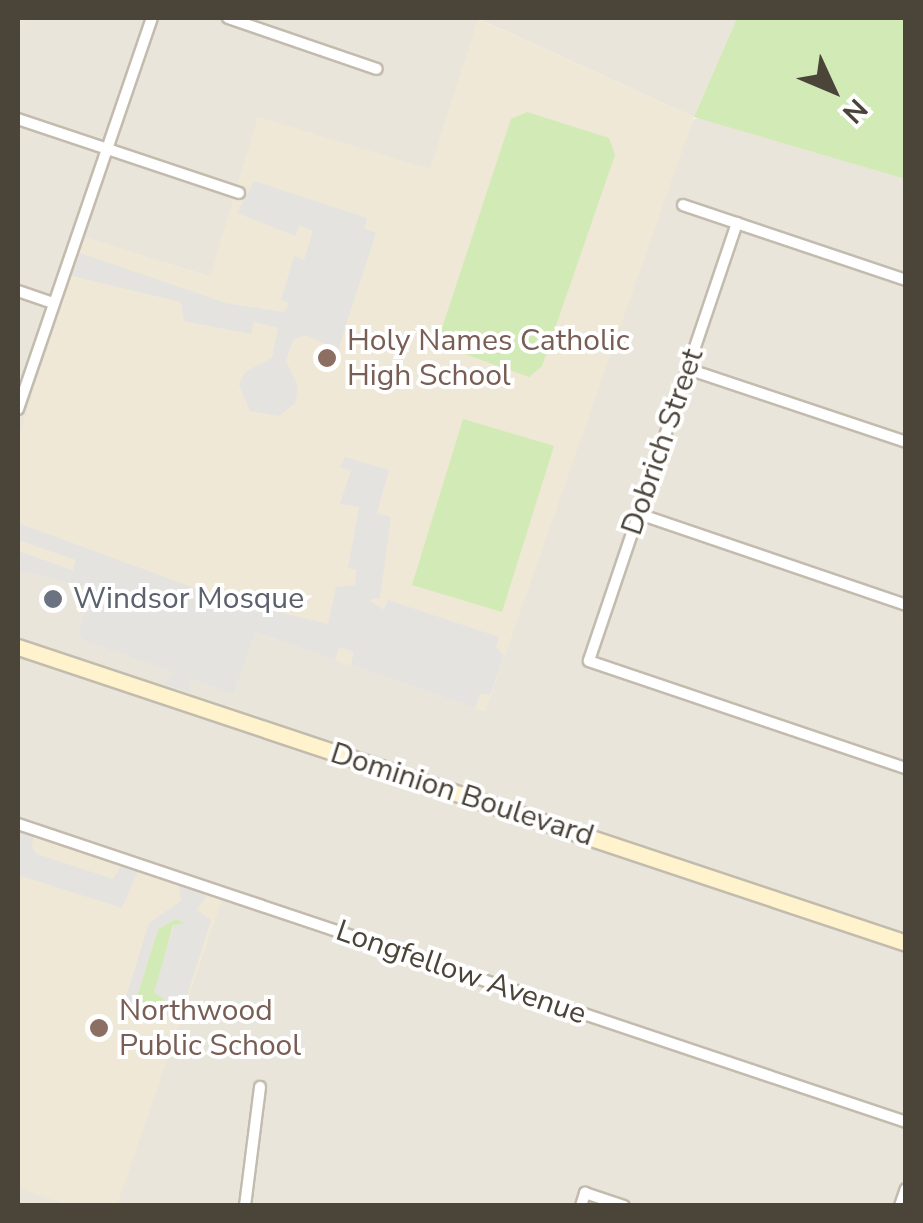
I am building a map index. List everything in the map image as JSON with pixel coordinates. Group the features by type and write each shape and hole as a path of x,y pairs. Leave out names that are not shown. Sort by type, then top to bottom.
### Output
{"street":[{"path":"18,409 152,18"},
{"path":"228,18 378,69"},
{"path":"18,119 239,194"},
{"path":"683,205 906,280"},
{"name":"Dobrich Street","path":"737,223 589,660 906,768"},
{"path":"18,292 53,303"},
{"path":"688,369 906,442"},
{"path":"639,514 906,605"},
{"name":"Dominion Boulevard","path":"18,648 906,943"},
{"name":"Longfellow Avenue","path":"18,824 906,1122"},
{"path":"244,1206 260,1087"},
{"path":"900,1206 906,1190"},
{"path":"581,1206 586,1192 624,1206"}],"shaded area":[{"path":"18,18 737,18 694,117 479,19 431,169 211,277 85,238 18,440"},
{"name":"Holy Names Catholic High School","path":"478,19 694,117 485,711 18,551 18,440 85,237 210,277 258,117 430,169"},
{"path":"699,118 905,179 905,1205 18,1206 18,551 485,711 692,120"},
{"path":"254,181 367,218 364,228 376,233 338,350 306,335 293,340 286,361 298,386 295,403 279,416 250,411 239,385 245,372 272,358 278,328 254,322 251,334 184,321 181,302 72,276 80,253 226,303 284,312 289,303 281,300 294,256 304,260 313,231 300,225 295,236 237,213"},
{"path":"345,457 389,470 377,513 391,517 380,598 369,600 384,610 388,600 499,637 496,647 504,656 490,695 481,693 475,708 351,665 354,652 339,647 335,660 255,632 233,694 189,678 191,693 164,684 175,673 83,640 78,633 90,600 85,587 22,571 18,579 18,551 73,570 76,560 18,540 18,523 219,597 328,624 336,587 355,585 356,570 348,568 359,507 340,504 351,471 340,467"},
{"name":"Northwood Public School","path":"18,830 222,900 117,1205 68,1205 18,1188"},
{"path":"18,830 35,836 31,846 37,854 113,879 121,866 138,871 122,908 18,875"},
{"path":"179,885 207,895 197,910 211,920 184,1005 176,1002 168,1016 145,1021 129,1012 126,997 149,923 181,901","holes":["176,919 187,924 174,925 154,992 165,1000 157,1010 146,1010 137,996 158,929"]}],"green space":[{"path":"737,18 905,18 905,179 694,117"},
{"path":"527,112 609,138 615,155 542,366 529,377 445,347 440,334 511,119"},
{"path":"463,419 554,446 502,612 412,585"},
{"path":"176,919 187,924 173,925 155,992 165,1000 157,1010 146,1010 137,996 158,929"}],"place":[{"name":"Holy Names Catholic High School","path":"327,358"},
{"name":"Windsor Mosque","path":"53,599"},
{"name":"Northwood Public School","path":"99,1028"}]}
